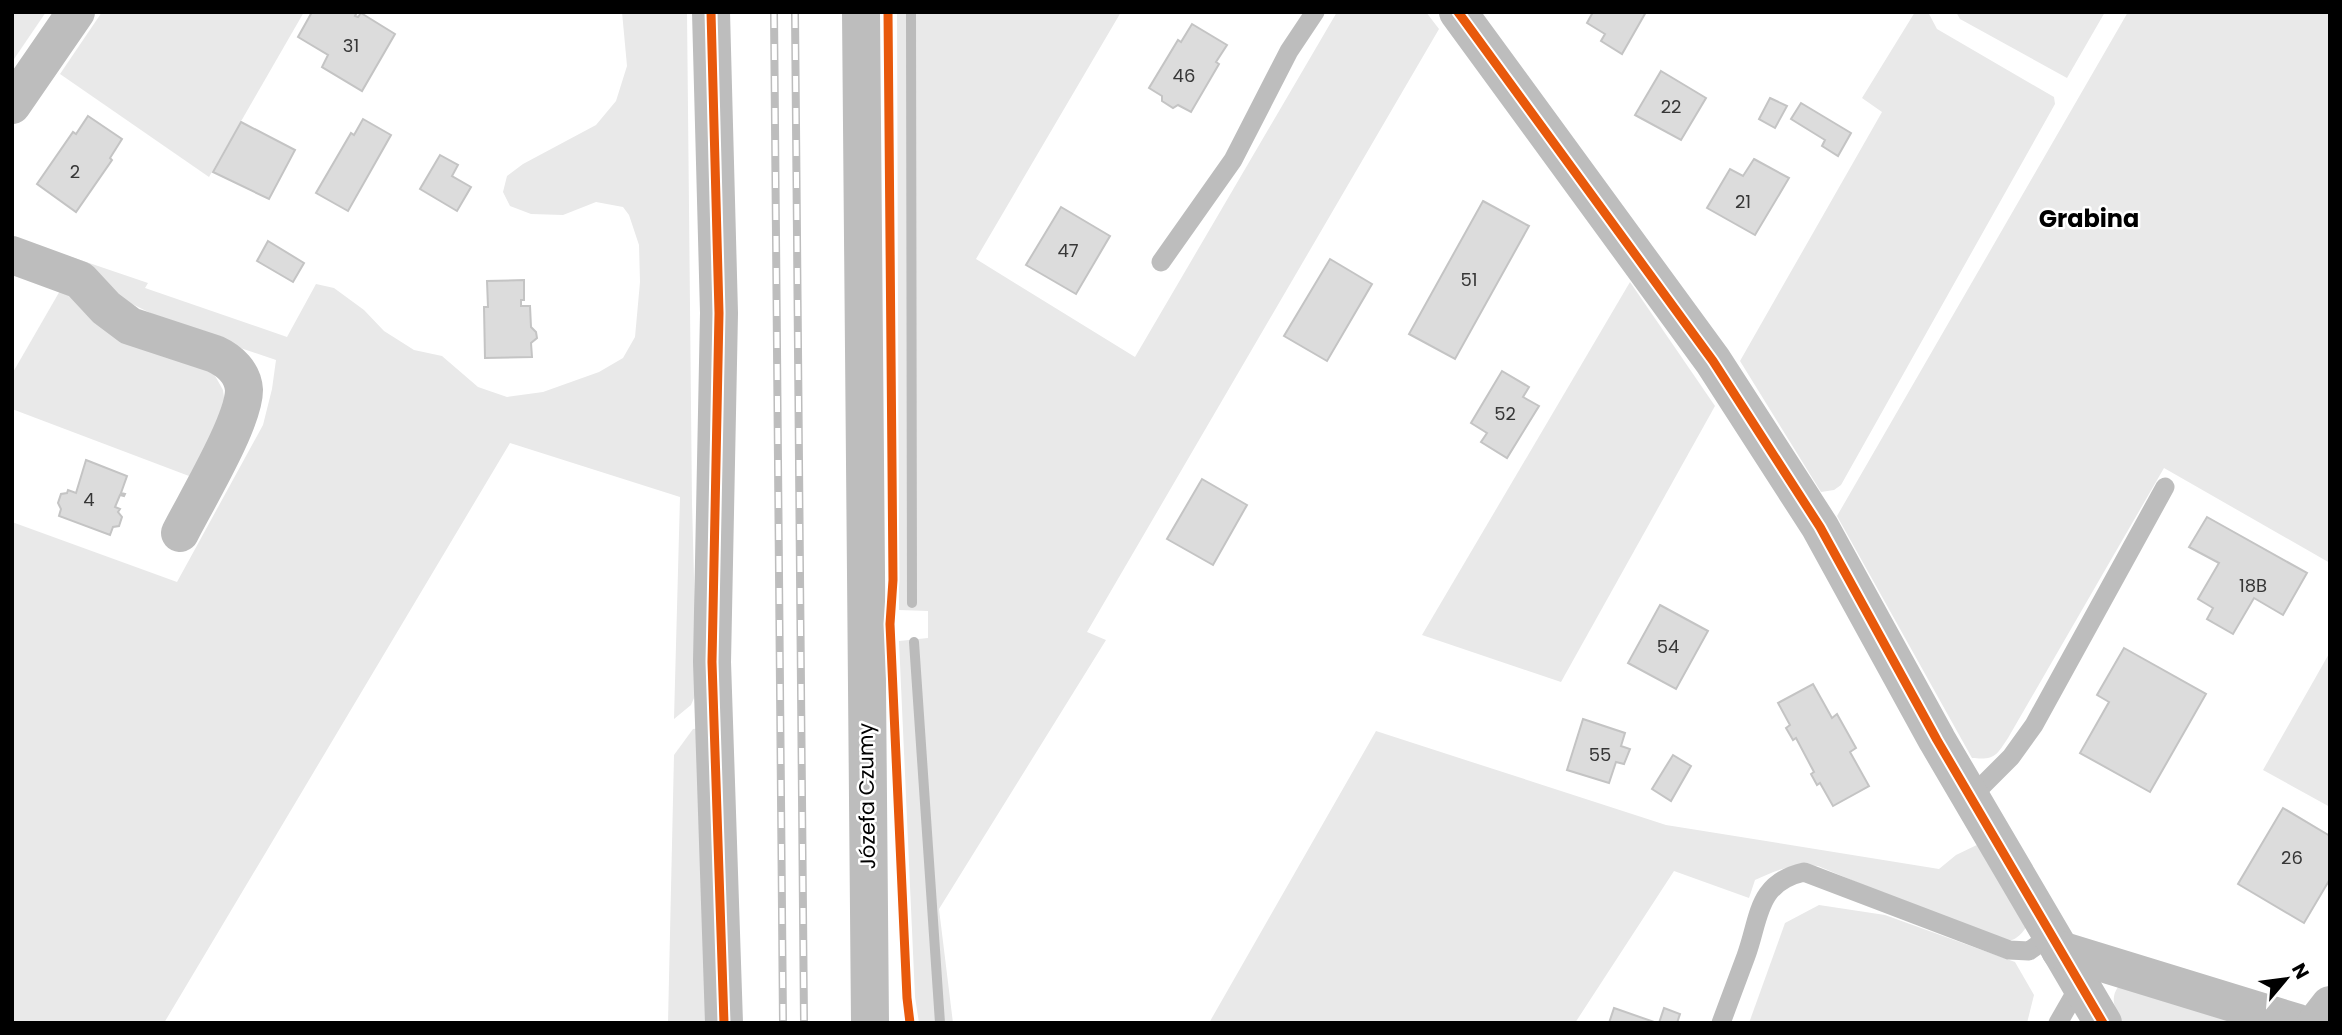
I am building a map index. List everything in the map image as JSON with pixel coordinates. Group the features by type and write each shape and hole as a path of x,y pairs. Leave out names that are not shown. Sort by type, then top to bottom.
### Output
{"street":[{"path":"12,105 76,12"},
{"path":"711,12 719,313 712,662 724,1023"},
{"name":"Józefa Czumy","path":"861,12 870,1023"},
{"path":"1462,14 1713,361 1820,527 1937,740 2104,1023"},
{"path":"12,255 80,280 106,308 130,326 215,354 228,360 239,374 244,388 237,420 180,533"},
{"path":"2056,942 2298,1023"},
{"path":"2316,1023 2330,1005"}],"lane":[{"path":"1161,262 1233,160 1289,51 1315,12"},
{"path":"1971,797 2011,757 2034,725 2165,487"},
{"path":"1721,1023 1748,953 1762,903 1777,883 1787,876 1804,872 2009,950 2029,951 2056,942"},
{"path":"2058,1023 2081,983"}],"shaded area":[{"path":"12,12 46,12 12,62"},
{"path":"102,12 304,12 209,177 60,74"},
{"path":"622,12 687,12 692,503 697,691 691,705 674,719 680,497 510,443 164,1023 12,1023 12,522 177,582 263,425 276,360 181,328 132,304 48,249 148,283 145,288 287,337 316,284 334,288 364,310 384,331 414,350 442,356 478,387 507,397 543,392 599,372 623,358 635,337 640,282 639,245 629,215 623,207 596,202 563,215 531,214 510,206 503,192 507,176 523,164 596,125 616,101 627,66"},
{"path":"897,12 1121,12 976,259 1135,357 1337,12 1426,12 1439,29 1087,632 1106,640 939,909 953,1023 919,1023 915,997 899,641 928,638 928,611 899,610"},
{"path":"1915,12 1928,12 1937,29 2054,97 2055,104 1841,485 1834,490 1821,492 1740,361 1882,112 1862,98"},
{"path":"1956,12 2105,12 2067,78 1960,19"},
{"path":"2128,12 2330,12 2330,563 2164,468 2001,749 1994,756 1972,758 1837,516"},
{"path":"1630,282 1715,406 1561,682 1422,635"},
{"path":"61,289 214,374 223,390 226,412 189,476 12,409 12,374"},
{"path":"2330,652 2330,807 2263,770"},
{"path":"702,728 707,1023 668,1023 674,755 693,729"},
{"path":"1376,731 1666,825 1939,869 1956,855 1981,843 2028,925 2012,940 1990,938 1818,866 1793,867 1763,876 1755,880 1749,898 1674,871 1575,1023 1209,1023"},
{"path":"1819,905 1885,915 2015,962 2034,995 2027,1023 1749,1023 1785,923"},
{"path":"2118,987 2252,1023 2123,1023 2114,1001"}],"building":[{"path":"312,12 357,12 355,16 358,17 361,13 395,34 362,91 322,67 328,55 298,37"},
{"path":"1593,12 1646,12 1622,54 1601,41 1605,34 1587,23"},
{"path":"1192,24 1227,45 1191,112 1178,105 1173,108 1162,101 1162,96 1149,88 1178,40 1181,42"},
{"path":"1661,71 1706,98 1681,140 1635,115"},
{"path":"1770,98 1787,106 1775,128 1759,119"},
{"path":"1801,103 1851,133 1838,156 1822,146 1825,140 1791,119"},
{"path":"88,116 122,139 110,158 112,160 76,212 37,184 73,132 76,134"},
{"path":"363,119 391,135 348,211 316,193 351,133 354,135"},
{"path":"241,122 295,150 269,199 213,172"},
{"path":"440,155 458,165 452,176 471,187 457,211 420,189"},
{"path":"1754,159 1789,178 1755,235 1707,208 1730,169 1743,176"},
{"path":"1483,201 1529,226 1455,359 1409,334"},
{"path":"1061,207 1110,236 1076,294 1026,265"},
{"path":"268,241 304,263 293,282 257,261"},
{"path":"1330,259 1372,284 1327,361 1284,336"},
{"path":"524,280 524,300 521,300 521,306 530,306 531,327 537,338 531,343 532,357 485,358 484,307 488,307 487,281"},
{"path":"1502,371 1529,387 1523,397 1539,406 1507,458 1481,442 1487,433 1471,423"},
{"path":"86,460 127,476 121,493 125,494 120,495 115,507 120,509 118,512 122,517 119,526 113,527 110,535 59,516 61,509 58,503 61,494 67,493 68,490 76,493"},
{"path":"1202,479 1247,505 1213,565 1167,539"},
{"path":"2207,517 2307,573 2283,615 2254,598 2233,634 2207,619 2213,608 2198,599 2219,563 2189,547"},
{"path":"1660,605 1708,631 1676,689 1628,663"},
{"path":"2124,648 2206,694 2150,792 2080,753 2109,702 2097,695"},
{"path":"1813,684 1832,718 1837,714 1856,748 1850,752 1869,786 1833,806 1820,783 1817,785 1811,774 1814,772 1796,738 1793,740 1786,728 1790,725 1778,703"},
{"path":"1583,719 1625,733 1621,746 1630,749 1624,764 1616,762 1609,783 1567,770"},
{"path":"1673,755 1691,766 1671,801 1652,789"},
{"path":"2283,808 2330,836 2330,879 2304,923 2238,884"},
{"path":"1614,1008 1657,1023 1609,1023"},
{"path":"1664,1008 1680,1014 1677,1023 1659,1023"}],"waterway":[{"path":"911,14 912,603"},
{"path":"914,642 940,1023"}],"railway":[{"path":"774,12 783,1023"},
{"path":"795,12 804,1023"}],"cycle path":[{"path":"711,12 719,313 712,662 724,1023"},
{"path":"888,12 893,580 890,624 910,1023"},
{"path":"1458,12 1713,361 1820,527 1937,740 2103,1023"}],"district":[{"name":"Grabina","path":"2089,219"}]}
